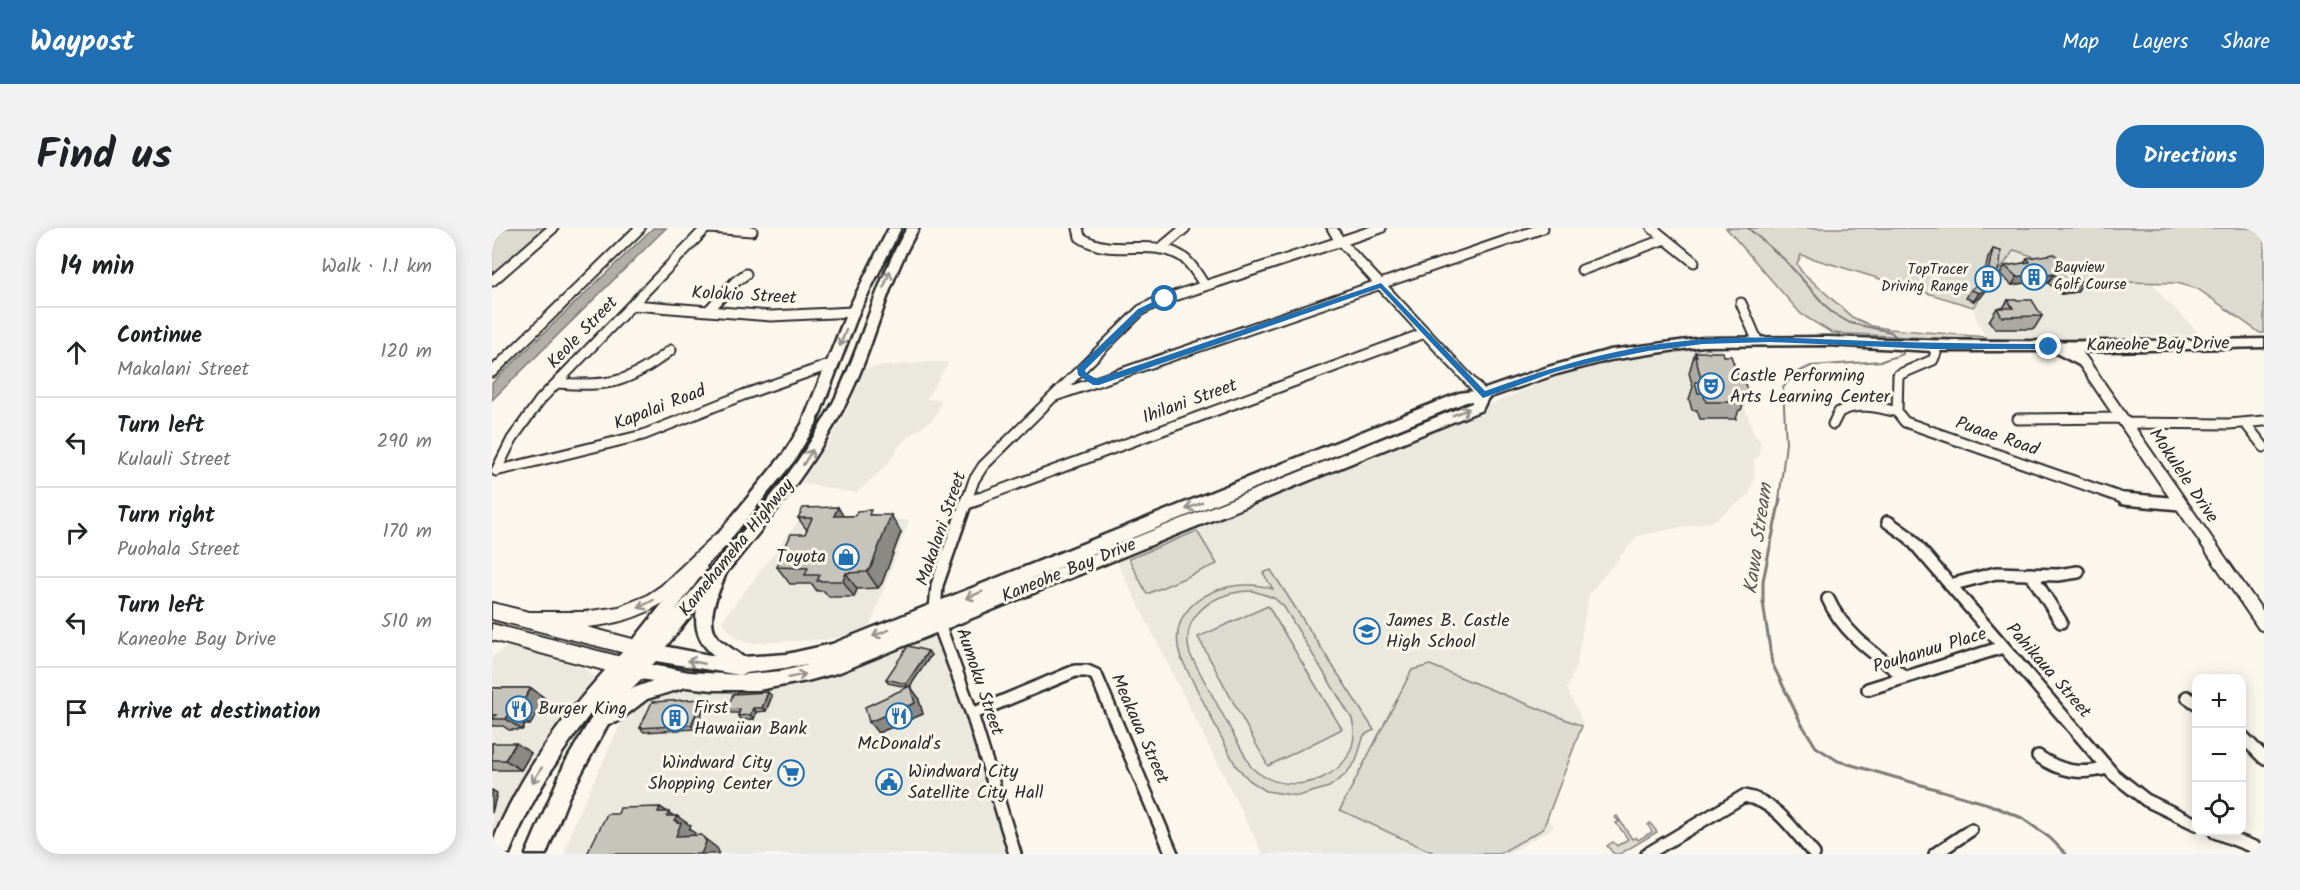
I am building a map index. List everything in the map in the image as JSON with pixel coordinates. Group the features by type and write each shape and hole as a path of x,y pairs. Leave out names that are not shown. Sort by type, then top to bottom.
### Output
{"highway":[{"path":"530,620 594,620 613,617 640,608 675,585 722,539"},
{"path":"492,612 645,650"},
{"path":"492,632 629,668"}],"main road":[{"path":"892,232 910,234"},
{"name":"Kamehameha Highway","path":"645,650 722,539 792,452 809,424 853,312 892,232"},
{"name":"Kamehameha Highway","path":"536,854 551,812 619,691 629,668 718,573 762,521 808,458 839,404 888,276 910,234"},
{"name":"Kaneohe Bay Drive","path":"629,668 685,681 740,684 796,676 852,660 937,618 1385,436 1464,397 1483,395 1553,370 1616,354 1681,344 1757,340 1932,346 2049,347 2264,343"},
{"path":"2049,347 2083,362"},
{"path":"832,364 856,363"},
{"path":"739,517 762,521"},
{"path":"718,573 705,605 705,629 712,642 740,667"},
{"name":"Kaneohe Bay Drive","path":"645,650 699,663 740,667 783,663 817,656 937,618"},
{"path":"499,854 524,795 599,683 598,672 593,666 564,652"},
{"path":"583,706 629,668"},
{"path":"596,729 634,697 651,689 685,681"}],"street":[{"path":"492,281 553,228"},
{"path":"492,372 640,228"},
{"path":"707,228 752,231"},
{"name":"Keole Street","path":"496,471 518,429 557,383 707,228"},
{"path":"1078,228 1080,237 1093,246 1160,249 1183,257 1205,286"},
{"path":"1160,249 1185,228"},
{"path":"1332,228 1341,241 1483,395"},
{"name":"Makalani Street","path":"937,618 937,585 975,480 983,466 1146,307 1381,228"},
{"path":"1052,398 1543,228"},
{"path":"1652,228 1695,262"},
{"path":"1582,270 1665,239"},
{"path":"708,311 733,284 746,274"},
{"path":"1741,303 1757,340"},
{"name":"Kolokio Street","path":"633,305 778,316 853,312"},
{"name":"Ihilani Street","path":"967,502 1425,333"},
{"path":"1833,424 1839,412 1852,406 1871,406 1897,412 1899,373 1933,360 1936,353 1932,346"},
{"name":"Mokulele Drive","path":"2073,347 2264,626"},
{"path":"557,383 599,386 622,382 644,372 671,350"},
{"name":"Kapalai Road","path":"496,471 643,435 710,407 832,364"},
{"path":"1080,370 1084,377 1096,383"},
{"name":"Puaae Road","path":"1897,412 1899,417 1908,423 2123,498 2145,504 2180,504"},
{"path":"2018,419 2245,423 2264,421"},
{"path":"2245,423 2264,447"},
{"name":"Pahikaua Street","path":"1888,522 1909,537 2124,784 2146,800 2192,822"},
{"path":"1950,585 1996,573 2058,575 2079,572"},
{"path":"2031,574 2061,622"},
{"path":"1828,599 1839,618 1876,655 1905,677"},
{"name":"Aumoku Street","path":"937,618 972,714 1016,854"},
{"name":"Pouhanuu Place","path":"1868,689 2003,647"},
{"name":"Meakaua Street","path":"972,714 1075,671 1087,671 1096,675 1172,854"},
{"path":"2246,741 2264,758"},
{"path":"2038,756 2054,767 2072,773 2089,774 2108,768"},
{"path":"1647,854 1732,801 1751,796 1763,800 1773,809 1814,854"},
{"path":"1935,854 1971,830"},
{"path":"2228,836 2264,851"}],"shaded area":[{"path":"492,228 547,228 492,276"},
{"path":"653,228 666,228 492,400 492,383"},
{"path":"1726,228 2264,228 2264,333 2260,333 2198,289 2177,283 2072,281 2062,266 2014,250 1973,307 1801,255 1797,264 1801,271 1852,317 1872,326 1889,329 1986,337 1988,341 1832,333 1801,314"},
{"path":"2014,250 2062,266 2072,281 2152,282 2165,299 2201,335 1988,341 1973,307 1991,288 1997,274"},
{"name":"James B. Castle High School","path":"1721,346 1735,393 1744,404 1754,434 1760,441 1760,455 1754,460 1755,474 1750,494 1714,521 1637,536 1589,594 1576,667 1567,688 1583,723 1548,818 1554,827 1508,854 1263,854 1115,558 1559,376 1642,355"},
{"path":"949,362 926,399 942,400 933,419 903,441 887,465 856,493 801,483 832,437 852,400 865,368"},
{"path":"800,519 909,520 870,626 841,637 823,640 749,643 735,638 722,621"},
{"path":"1197,531 1217,564 1147,594 1129,559"},
{"path":"1271,570 1374,730 1364,735 1356,761 1345,775 1329,787 1298,796 1266,791 1249,780 1236,766 1181,658 1177,638 1181,621 1190,608 1203,597 1219,589 1237,586 1256,585 1273,589 1263,573","holes":["1253,591 1274,598 1284,607 1352,719 1354,739 1348,756 1337,769 1321,778 1304,783 1285,783 1267,778 1251,767 1190,654 1188,640 1190,627 1195,616 1204,607 1215,600 1240,592"]},
{"path":"1268,606 1342,729 1268,766 1198,637"},
{"name":"Windward City Shopping Center","path":"933,633 943,639 1008,854 564,854 575,821 620,725 627,714 643,699 683,687 722,690"},
{"path":"511,644 583,668 595,677 591,689 498,854 492,854 492,657"},
{"path":"1430,665 1582,726 1543,829 1499,854 1436,854 1340,810 1412,670"},
{"path":"1617,816 1632,839 1636,837 1638,840 1652,832 1648,825 1650,823 1657,832 1620,854 1614,854 1607,846 1613,842 1617,846 1628,839 1616,823 1619,822 1615,817"}],"building":[{"path":"1993,249 2001,251 2000,265 1994,279 1985,290 1979,293 1971,290 1987,276"},
{"path":"2054,254 2073,271 2069,271 2082,283 2067,286 2054,274 2047,275 2044,272 2017,277 2005,266 2030,262 2027,258"},
{"path":"2008,300 2032,300 2042,316 2002,317 1997,308 2013,308"},
{"path":"1695,352 1723,352 1724,356 1731,356 1740,381 1744,381 1748,393 1739,393 1742,402 1706,402 1703,393 1698,393 1695,382 1702,382"},
{"path":"838,507 834,516 855,516 857,511 871,510 869,515 891,515 867,572 846,573 843,581 817,581 820,575 805,575 808,568 777,567 791,534 805,534 812,518 798,518 803,508"},
{"path":"908,646 928,651 906,684 886,679"},
{"path":"910,686 915,703 869,722 865,707"},
{"path":"492,688 531,688 515,714 509,714 506,719 493,719 496,715 492,715"},
{"path":"768,692 762,708 753,708 750,715 738,716 740,709 727,710 733,694"},
{"name":"First Hawaiian Bank","path":"702,699 691,725 640,728 652,702"},
{"path":"492,743 516,743 505,760 492,760"},
{"path":"660,807 658,812 669,812 667,816 677,816 675,821 681,823 676,836 701,835 704,838 706,842 701,854 587,854 607,814 618,814 620,808"}],"waterway":[{"name":"Kawa Stream","path":"1748,228 1785,260 1831,312 1850,323 1891,332 1900,341"},
{"name":"Kawa Stream","path":"1779,500 1786,443 1783,388 1794,374 1811,366 1882,361 1903,354 1903,347"},
{"name":"Kawa Stream","path":"1780,499 1763,581 1763,602 1772,663 1801,723 1816,747 1838,761 1988,804 2022,818 2050,838 2066,854"}],"place":[{"name":"Bayview Golf Course","path":"2034,277"},
{"name":"TopTracer Driving Range","path":"1988,279"},
{"name":"Castle Performing Arts Learning Center","path":"1711,386"},
{"name":"Toyota","path":"846,557"},
{"name":"James B. Castle High School","path":"1367,631"},
{"name":"Burger King","path":"519,709"},
{"name":"McDonald's","path":"899,716"},
{"name":"First Hawaiian Bank","path":"675,718"},
{"name":"Windward City Shopping Center","path":"791,773"},
{"name":"Windward City Satellite City Hall","path":"889,782"}],"route":[{"path":"1165,299 1141,310 1080,370 1082,375 1096,383 1381,285 1483,395 1553,370 1594,359 1648,348 1725,340 2049,347"}]}
